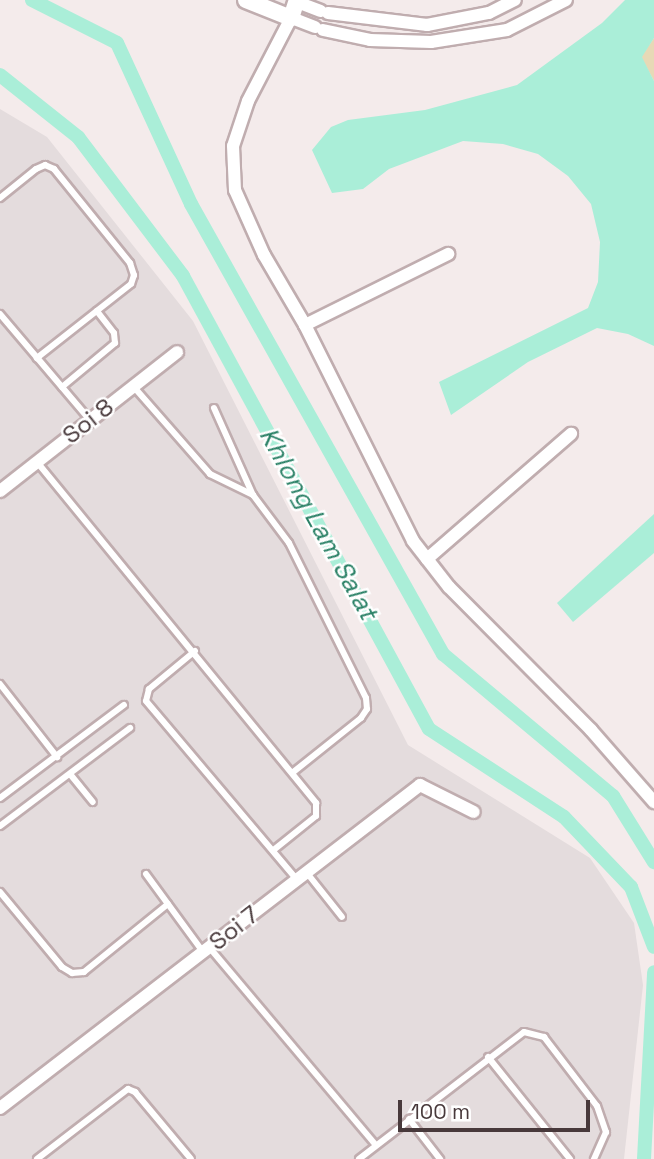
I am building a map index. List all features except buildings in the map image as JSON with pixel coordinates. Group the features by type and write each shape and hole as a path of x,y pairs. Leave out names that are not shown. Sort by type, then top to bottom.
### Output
{"street":[{"path":"246,0 319,28 370,40 431,42 507,30 566,0"},
{"path":"515,0 489,13 428,25 324,12 296,1 291,18 248,101 233,146 235,179 264,255 305,325 371,464 427,559 654,802"},
{"path":"305,325 448,254"},
{"name":"Soi 8","path":"0,491 177,352"},
{"path":"427,559 571,434"},
{"name":"Soi 7","path":"0,1108 420,785 474,812"}],"lane":[{"path":"0,198 36,169 45,165 54,169 130,263 134,275 131,284 37,358"},
{"path":"62,387 115,343 114,332 97,311"},
{"path":"0,314 90,420"},
{"path":"133,386 210,474 253,495"},
{"path":"214,408 253,495 289,543 366,698 367,709 361,718 292,773"},
{"path":"37,462 195,651 318,809 275,849"},
{"path":"195,651 149,689 146,701 275,849 342,917"},
{"path":"0,684 57,757"},
{"path":"0,798 124,705"},
{"path":"0,826 130,728"},
{"path":"69,774 93,802"},
{"path":"146,874 206,949 376,1145"},
{"path":"0,892 62,967 72,972 84,972 168,904"},
{"path":"359,1159 488,1057 524,1032 544,1037 605,1119 606,1132 594,1159"},
{"path":"488,1057 570,1159"},
{"path":"37,1159 128,1089 135,1092 191,1159"},
{"path":"409,1119 440,1159"}],"shaded area":[{"path":"625,0 654,0 654,38 642,57 654,81 654,346 628,334 597,328 528,362 451,415 439,382 588,308 598,282 600,242 591,204 568,176 538,154 503,144 463,141 389,169 363,189 332,193 312,150 331,127 348,120 425,110 517,85 602,23"},
{"path":"654,38 654,81 641,57"},
{"path":"0,109 47,137 193,321 408,745 590,858 634,923 643,985 624,1159 0,1159"},
{"path":"654,514 654,553 573,622 557,603"}],"waterway":[{"path":"32,0 117,43 191,204 443,654 613,796 654,862"},
{"name":"Khlong Lam Salat","path":"0,75 78,137 183,276 429,729 564,817 631,887 654,947"},
{"name":"Khlong Lam Salat","path":"644,1159 654,972"}]}
